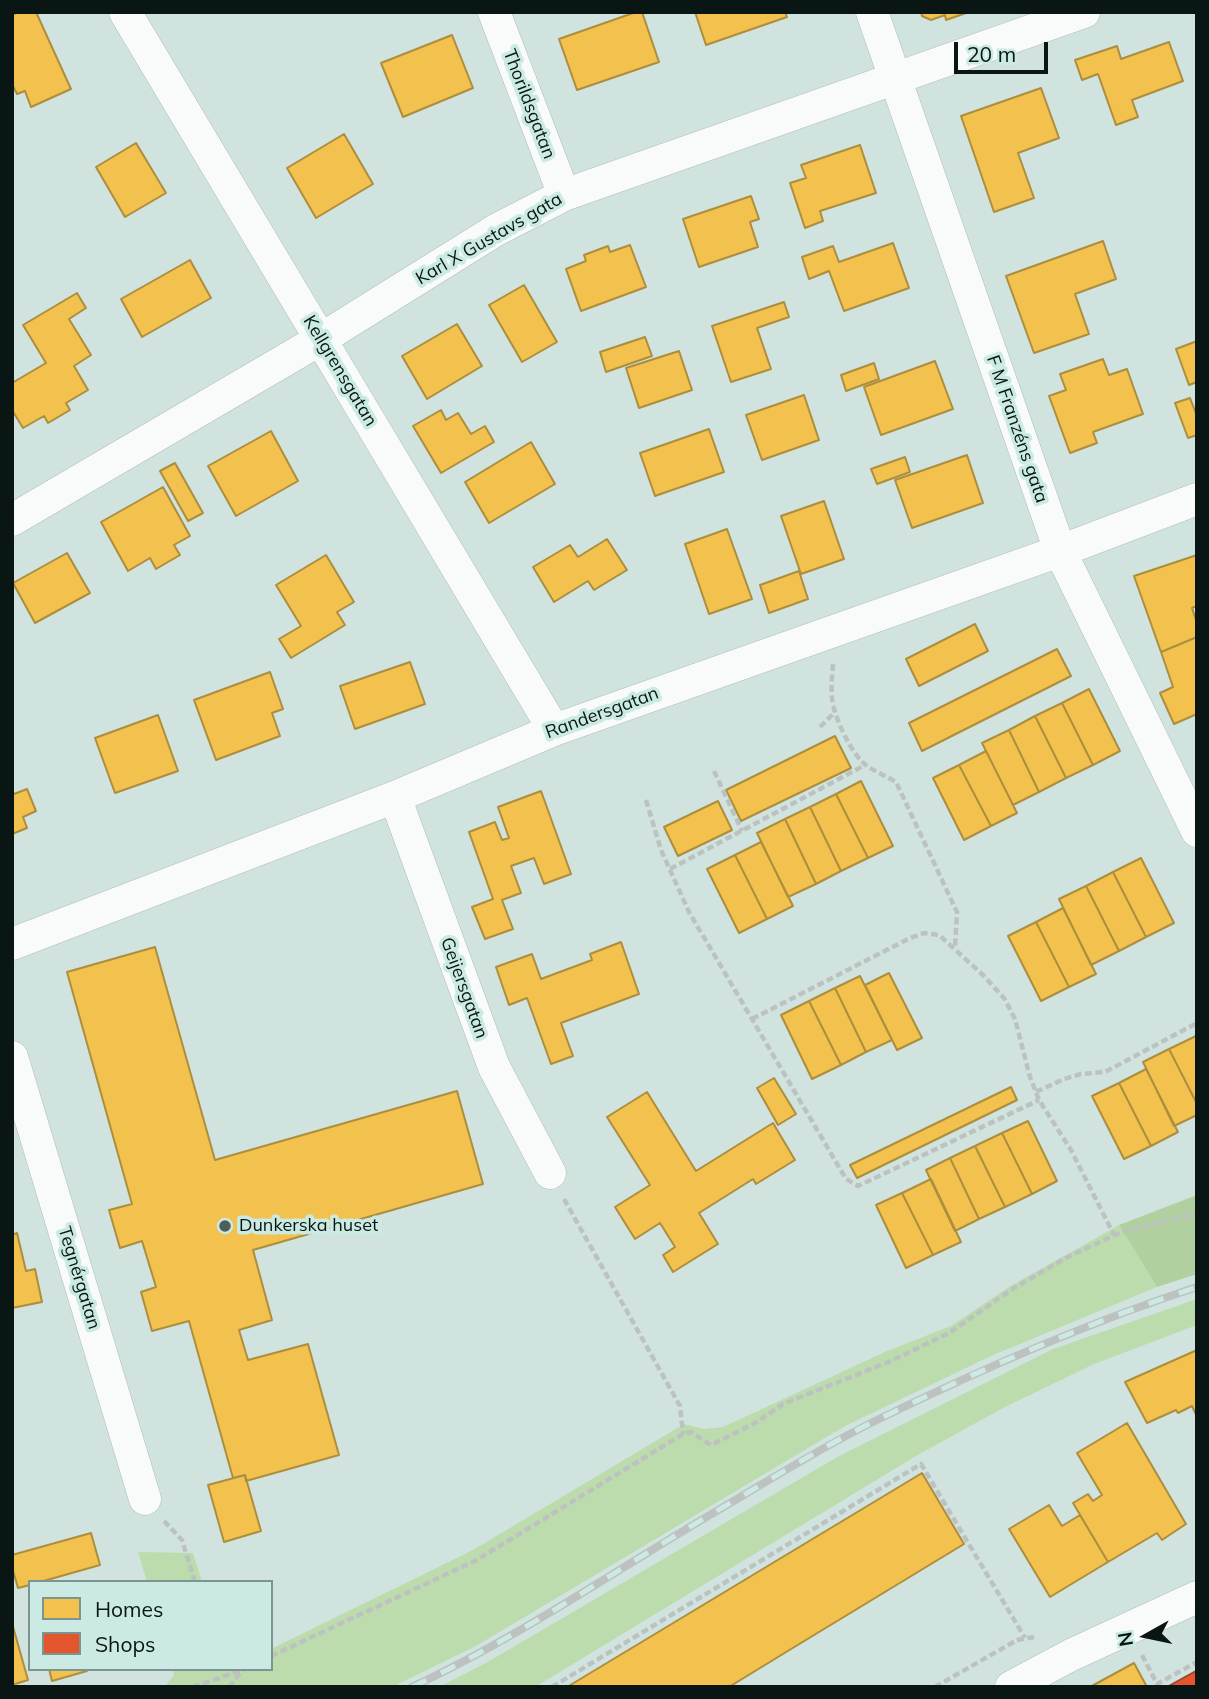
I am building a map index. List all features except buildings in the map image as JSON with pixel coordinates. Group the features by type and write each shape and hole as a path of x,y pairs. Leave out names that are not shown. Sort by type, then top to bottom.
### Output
{"street":[{"name":"Kellgrensgatan","path":"125,12 554,730"},
{"name":"Thorildsgatan","path":"494,12 564,195"},
{"name":"F M Franzéns gata","path":"872,12 1060,551 1197,831"},
{"name":"Karl X Gustavs gata","path":"12,520 321,339 496,230 564,195 1084,12"},
{"name":"Randersgatan","path":"12,944 395,797 554,730 1060,551 1197,499"},
{"name":"Geijersgatan","path":"395,797 494,1067 550,1173"},
{"name":"Tegnérgatan","path":"12,1056 145,1499"},
{"path":"1011,1687 1197,1597"}],"path":[{"path":"833,657 834,713 851,747 865,765 895,782 957,912 955,948"},
{"path":"820,727 834,713"},
{"path":"670,869 865,765"},
{"path":"715,771 742,831"},
{"path":"646,800 670,869 689,912 846,1179 858,1186 1039,1100"},
{"path":"752,1019 908,939 924,933 939,935 1004,998 1015,1019 1039,1100 1071,1150 1114,1235"},
{"path":"1036,1092 1064,1079 1105,1072 1197,1023"},
{"path":"550,1173 680,1406 683,1434"},
{"path":"273,1656 475,1561 683,1434 691,1432 711,1445 757,1422 783,1404 891,1361 949,1333 1014,1288 1066,1258 1114,1235 1197,1214"},
{"path":"552,1687 921,1464 1025,1638"},
{"path":"145,1499 182,1541 194,1580"},
{"path":"224,1671 225,1676"},
{"path":"193,1687 241,1671"},
{"path":"229,1687 243,1671"}],"green space":[{"path":"1197,1195 1197,1274 1157,1287 1119,1225"},
{"path":"1119,1225 1157,1287 991,1356 845,1426 476,1646 392,1687 165,1687 174,1675 173,1671 273,1671 273,1648 473,1550 684,1424 703,1429 723,1427 887,1351 951,1326 1009,1287"},
{"path":"1197,1299 1197,1325 1094,1364 1001,1409 916,1456 535,1687 439,1687 486,1663 839,1456 1053,1349"},
{"path":"138,1552 193,1553 201,1580 146,1580"}],"railway":[{"path":"412,1687 535,1622 692,1525 857,1430 1034,1348 1197,1287"}],"place":[{"name":"Dunkerska huset","path":"225,1226"}]}
